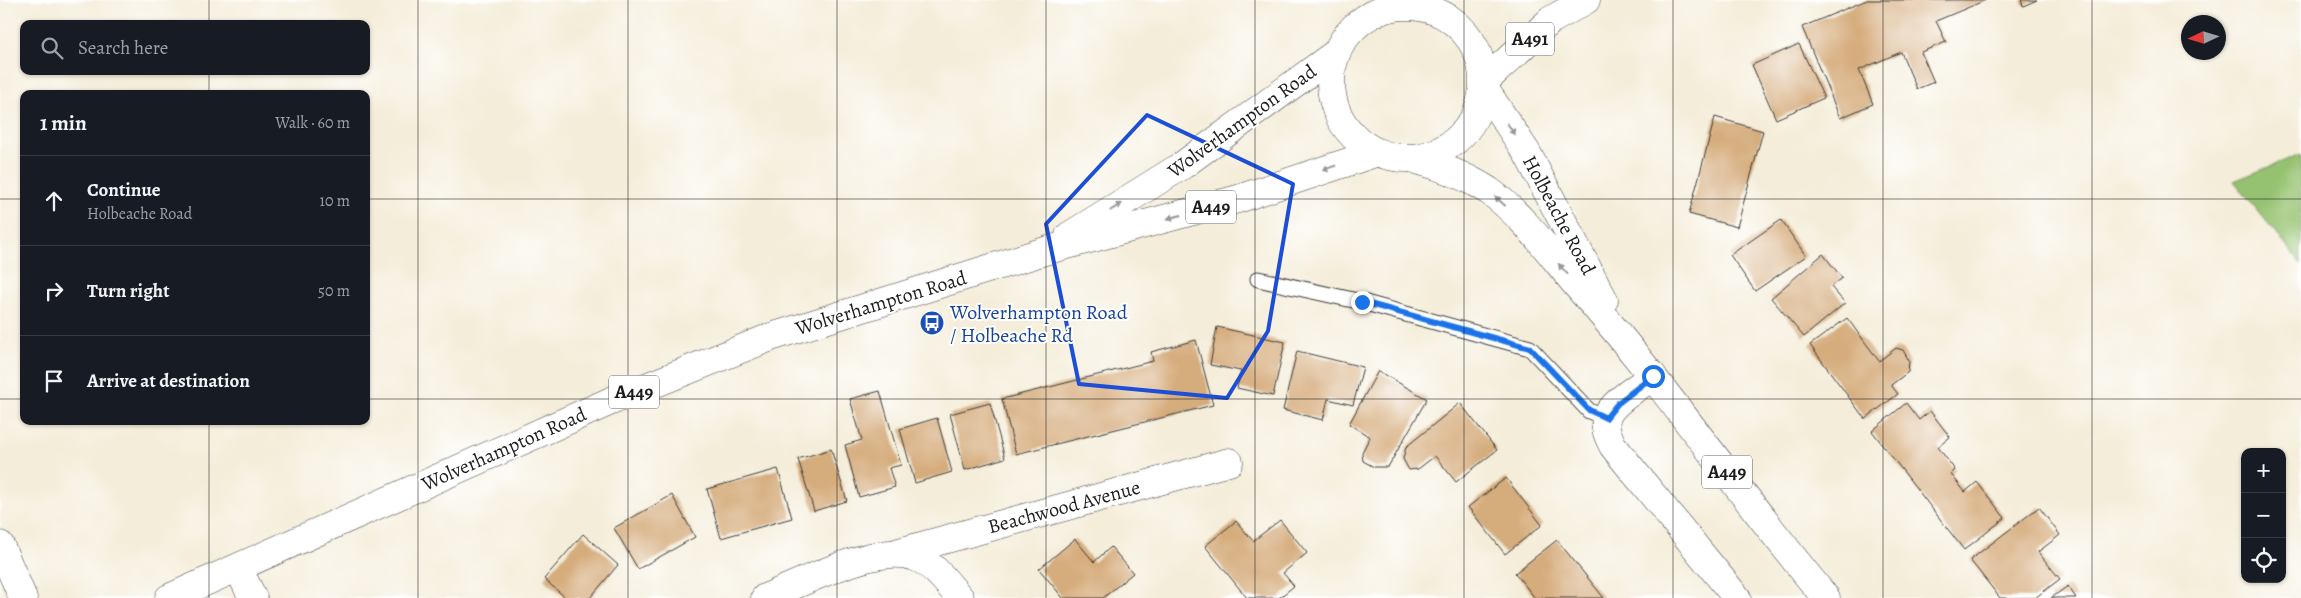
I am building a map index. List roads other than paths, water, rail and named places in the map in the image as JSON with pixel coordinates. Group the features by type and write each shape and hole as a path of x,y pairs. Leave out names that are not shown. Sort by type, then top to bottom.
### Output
{"main road":[{"name":"A491","path":"1484,85 1552,20 1586,0"},
{"path":"1421,2 1455,22 1471,38 1484,85 1475,122 1459,141 1416,160 1396,159 1375,153 1351,135 1336,111 1330,82 1336,53 1354,26 1382,9 1421,2"},
{"name":"Wolverhampton Road","path":"1045,252 1183,165 1336,53"},
{"name":"Holbeache Road","path":"1484,85 1527,153 1559,217 1630,346"},
{"name":"Wolverhampton Road","path":"169,598 610,401 771,337 1045,252 1238,199 1375,153"},
{"name":"Holbeache Road","path":"1416,160 1442,167 1466,177 1490,192 1534,236 1630,346 1826,598"},
{"path":"1653,376 1618,403 1606,418 1607,432 1613,446 1737,598"},
{"name":"Beachwood Avenue","path":"766,598 861,558 900,552 1229,462"},
{"path":"0,545 23,598"},
{"path":"900,552 916,557 937,572 960,598"},
{"path":"238,568 252,598"}],"lane":[{"path":"1258,279 1362,302 1530,348 1589,410 1606,418"}],"place":[{"name":"Wolverhampton Road / Holbeache Rd","path":"932,323"}]}
